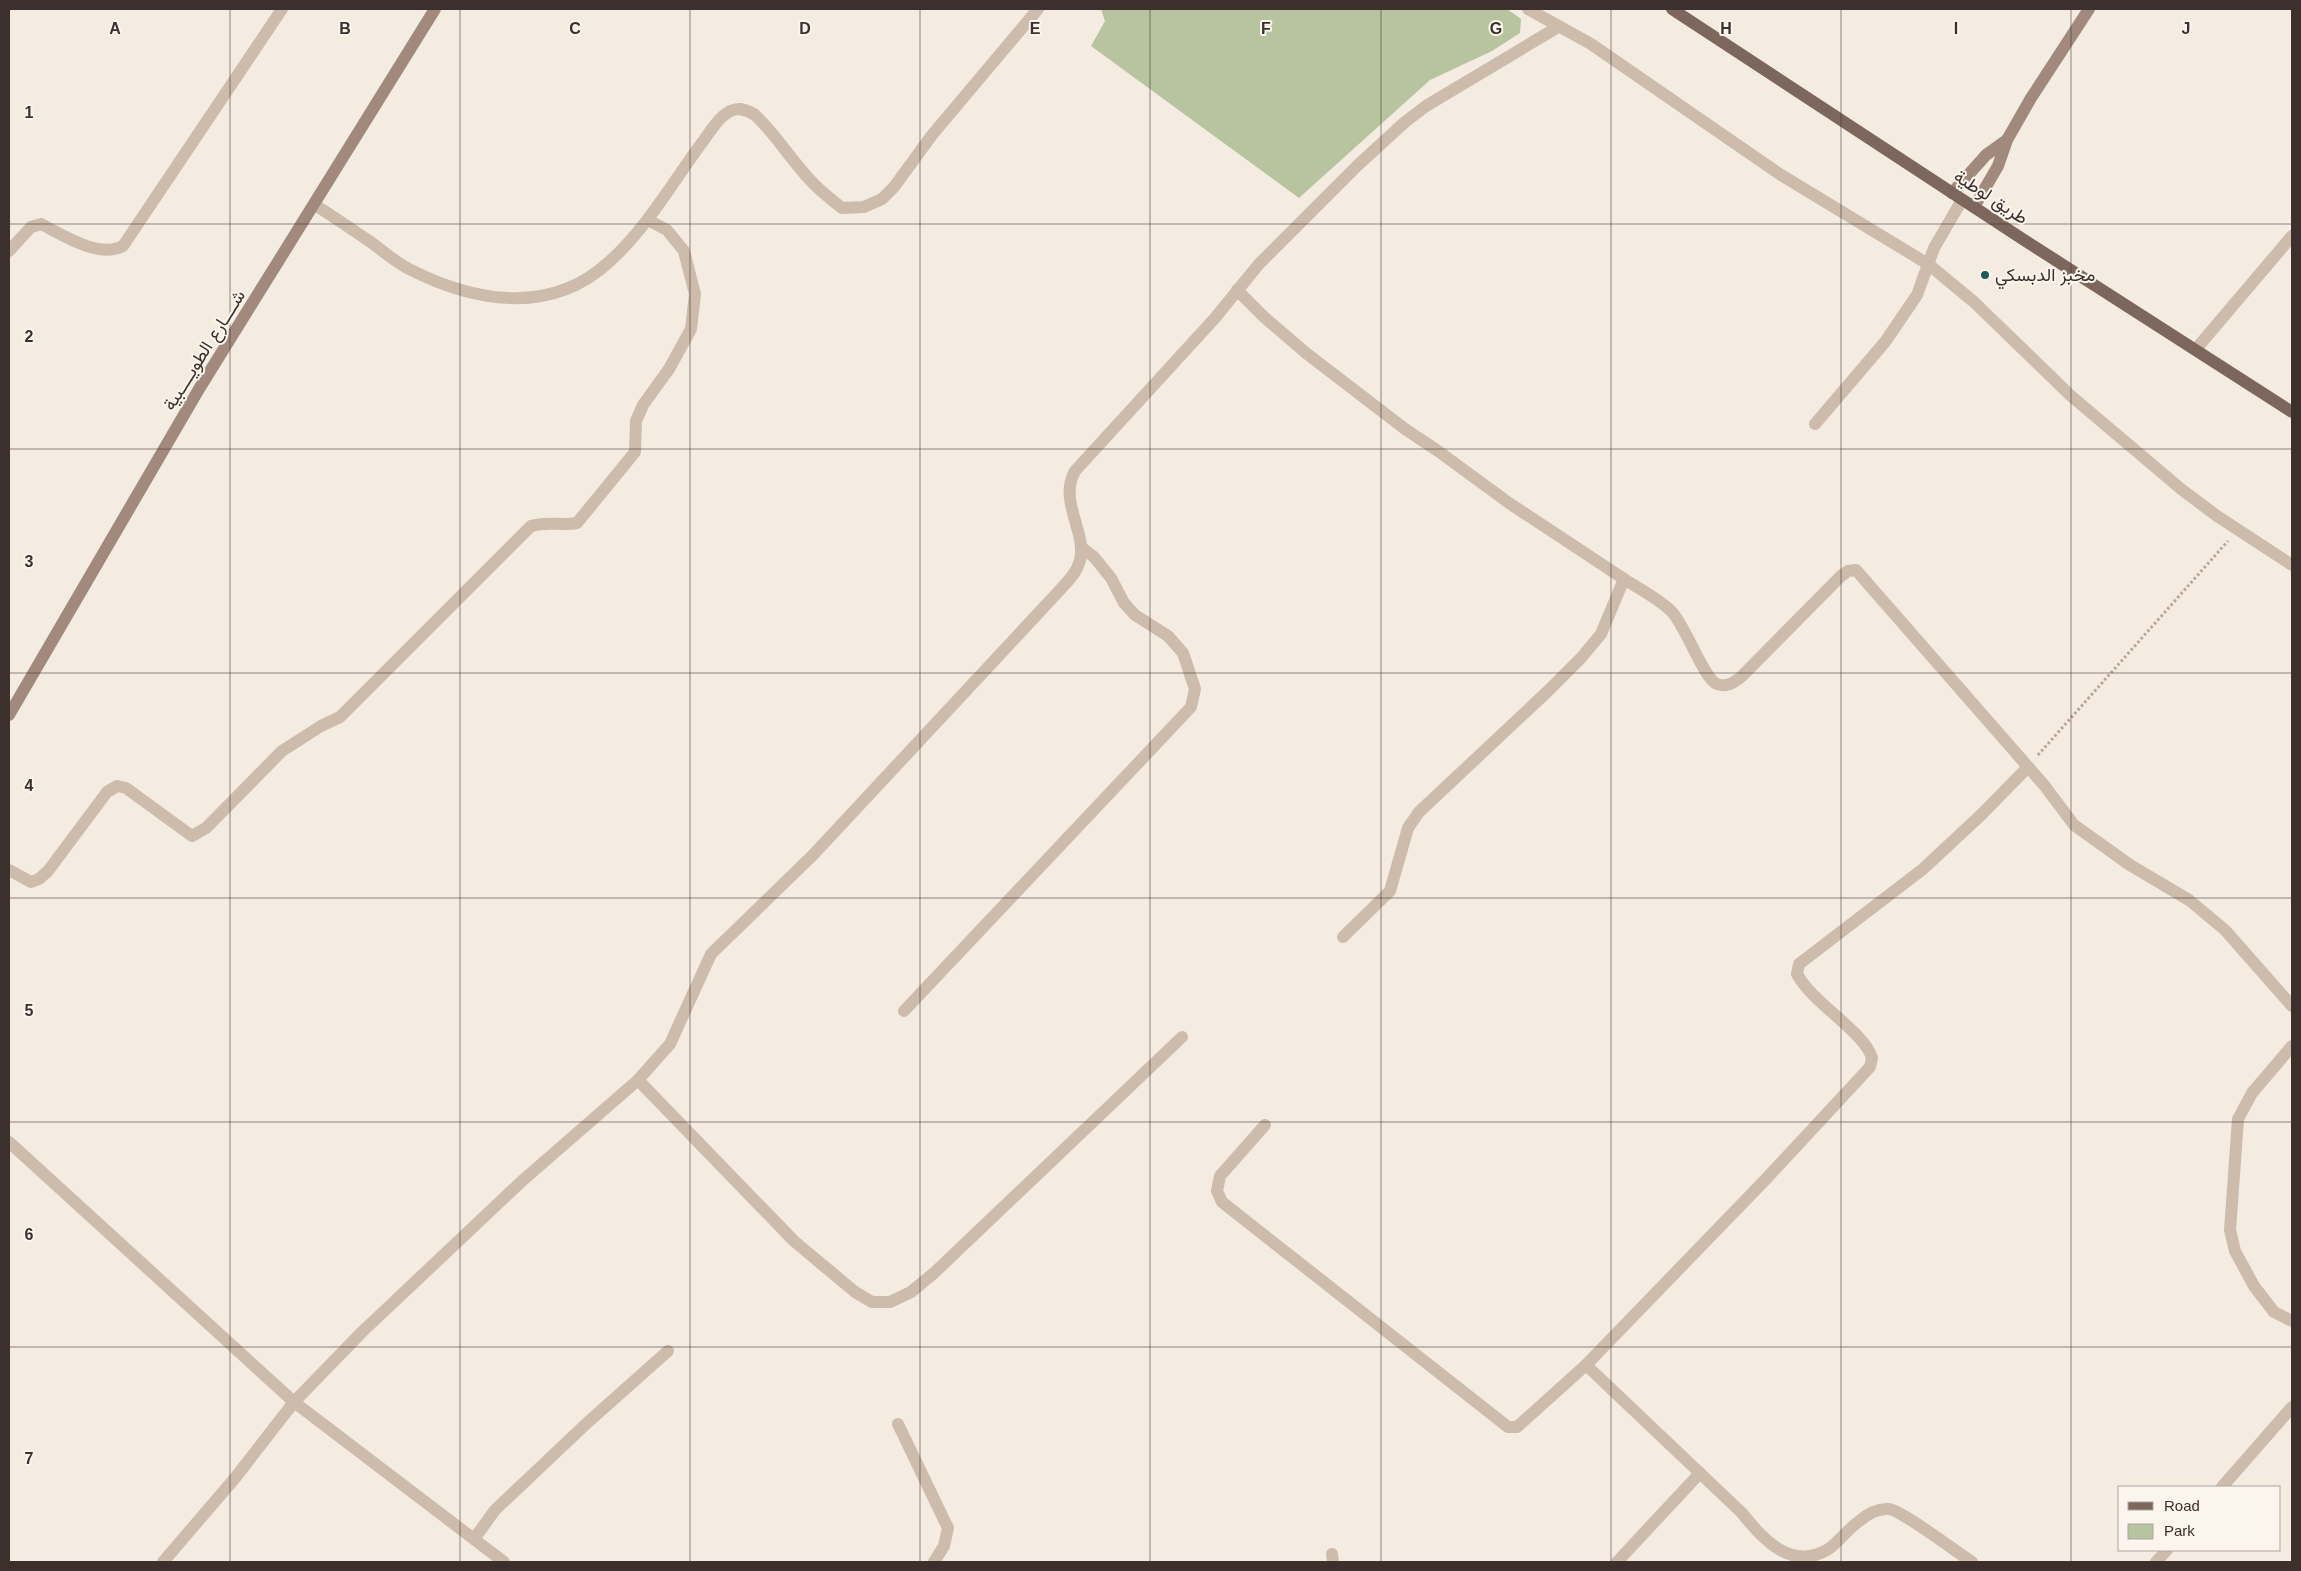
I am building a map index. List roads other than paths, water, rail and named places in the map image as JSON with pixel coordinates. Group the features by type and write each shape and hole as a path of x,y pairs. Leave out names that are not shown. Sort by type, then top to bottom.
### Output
{"main road":[{"name":"طريق لوطية","path":"1677,10 1957,196 2292,412"}],"street":[{"path":"9,251 31,227 41,224 85,246 109,250 123,246 282,9"},
{"name":"شــــارع الطويــــبية","path":"9,715 199,389 435,9"},
{"path":"315,205 407,268 446,285 482,296 518,299 551,295 583,283 609,263 648,220 719,120 731,111 739,109 756,115 816,186 842,208 864,207 882,199 894,187 932,135 1038,9"},
{"path":"1528,9 1591,44 1781,175 1928,264 1974,302 2048,375 2180,490 2292,565"},
{"path":"1974,207 1998,166 2007,140 2089,9"},
{"path":"163,1562 235,1478 294,1402 362,1332 522,1181 638,1080 670,1044 712,954 813,855 1058,592 1076,570 1081,557 1081,547 1069,487 1075,471 1215,318 1236,290 1296,226 1405,122 1426,106 1558,27"},
{"path":"1815,424 1885,342 1917,295 1934,248 1957,196 1986,155 2007,140"},
{"path":"9,870 31,882 39,879 48,871 107,792 117,786 126,788 192,836 206,828 282,751 321,726 340,717 532,526 542,522 564,525 577,523 635,452 636,421 643,405 669,369 691,328 695,294 684,251 667,230 648,220"},
{"path":"2196,350 2292,236"},
{"path":"1236,290 1306,353 1398,424 1438,450 1510,503 1671,611 1684,626 1700,661 1712,681 1718,685 1733,683 1742,676 1841,576 1848,571 1856,570 2044,785 2074,825 2130,865 2188,900 2225,930 2292,1006"},
{"path":"904,1011 1191,707 1195,689 1183,653 1168,636 1135,615 1124,603 1112,578 1094,557 1081,547"},
{"path":"1343,937 1390,891 1408,828 1419,812 1536,703 1581,658 1601,634 1624,579"},
{"path":"1265,1125 1220,1176 1217,1191 1222,1202 1508,1427 1514,1428 1522,1424 1586,1366 1766,1179 1870,1067 1871,1054 1804,986 1797,974 1799,964 1923,869 2028,767"},
{"path":"638,1080 794,1241 809,1252 839,1281 872,1302 890,1302 899,1300 934,1274 1182,1037"},
{"path":"2292,1046 2252,1093 2238,1119 2230,1230 2235,1251 2254,1286 2274,1312 2292,1321"},
{"path":"9,1142 294,1402 504,1562"},
{"path":"474,1538 495,1510 668,1351"},
{"path":"1586,1366 1742,1513 1762,1536 1782,1552 1806,1558 1823,1552 1866,1515 1890,1509 1906,1516 1972,1562"},
{"path":"2223,1486 2292,1407"},
{"path":"898,1424 948,1528 944,1546 934,1562"},
{"path":"1617,1562 1700,1473"},
{"path":"2156,1562 2166,1551"}],"place":[{"name":"مخبز الدبسكي","path":"1985,275"}]}
